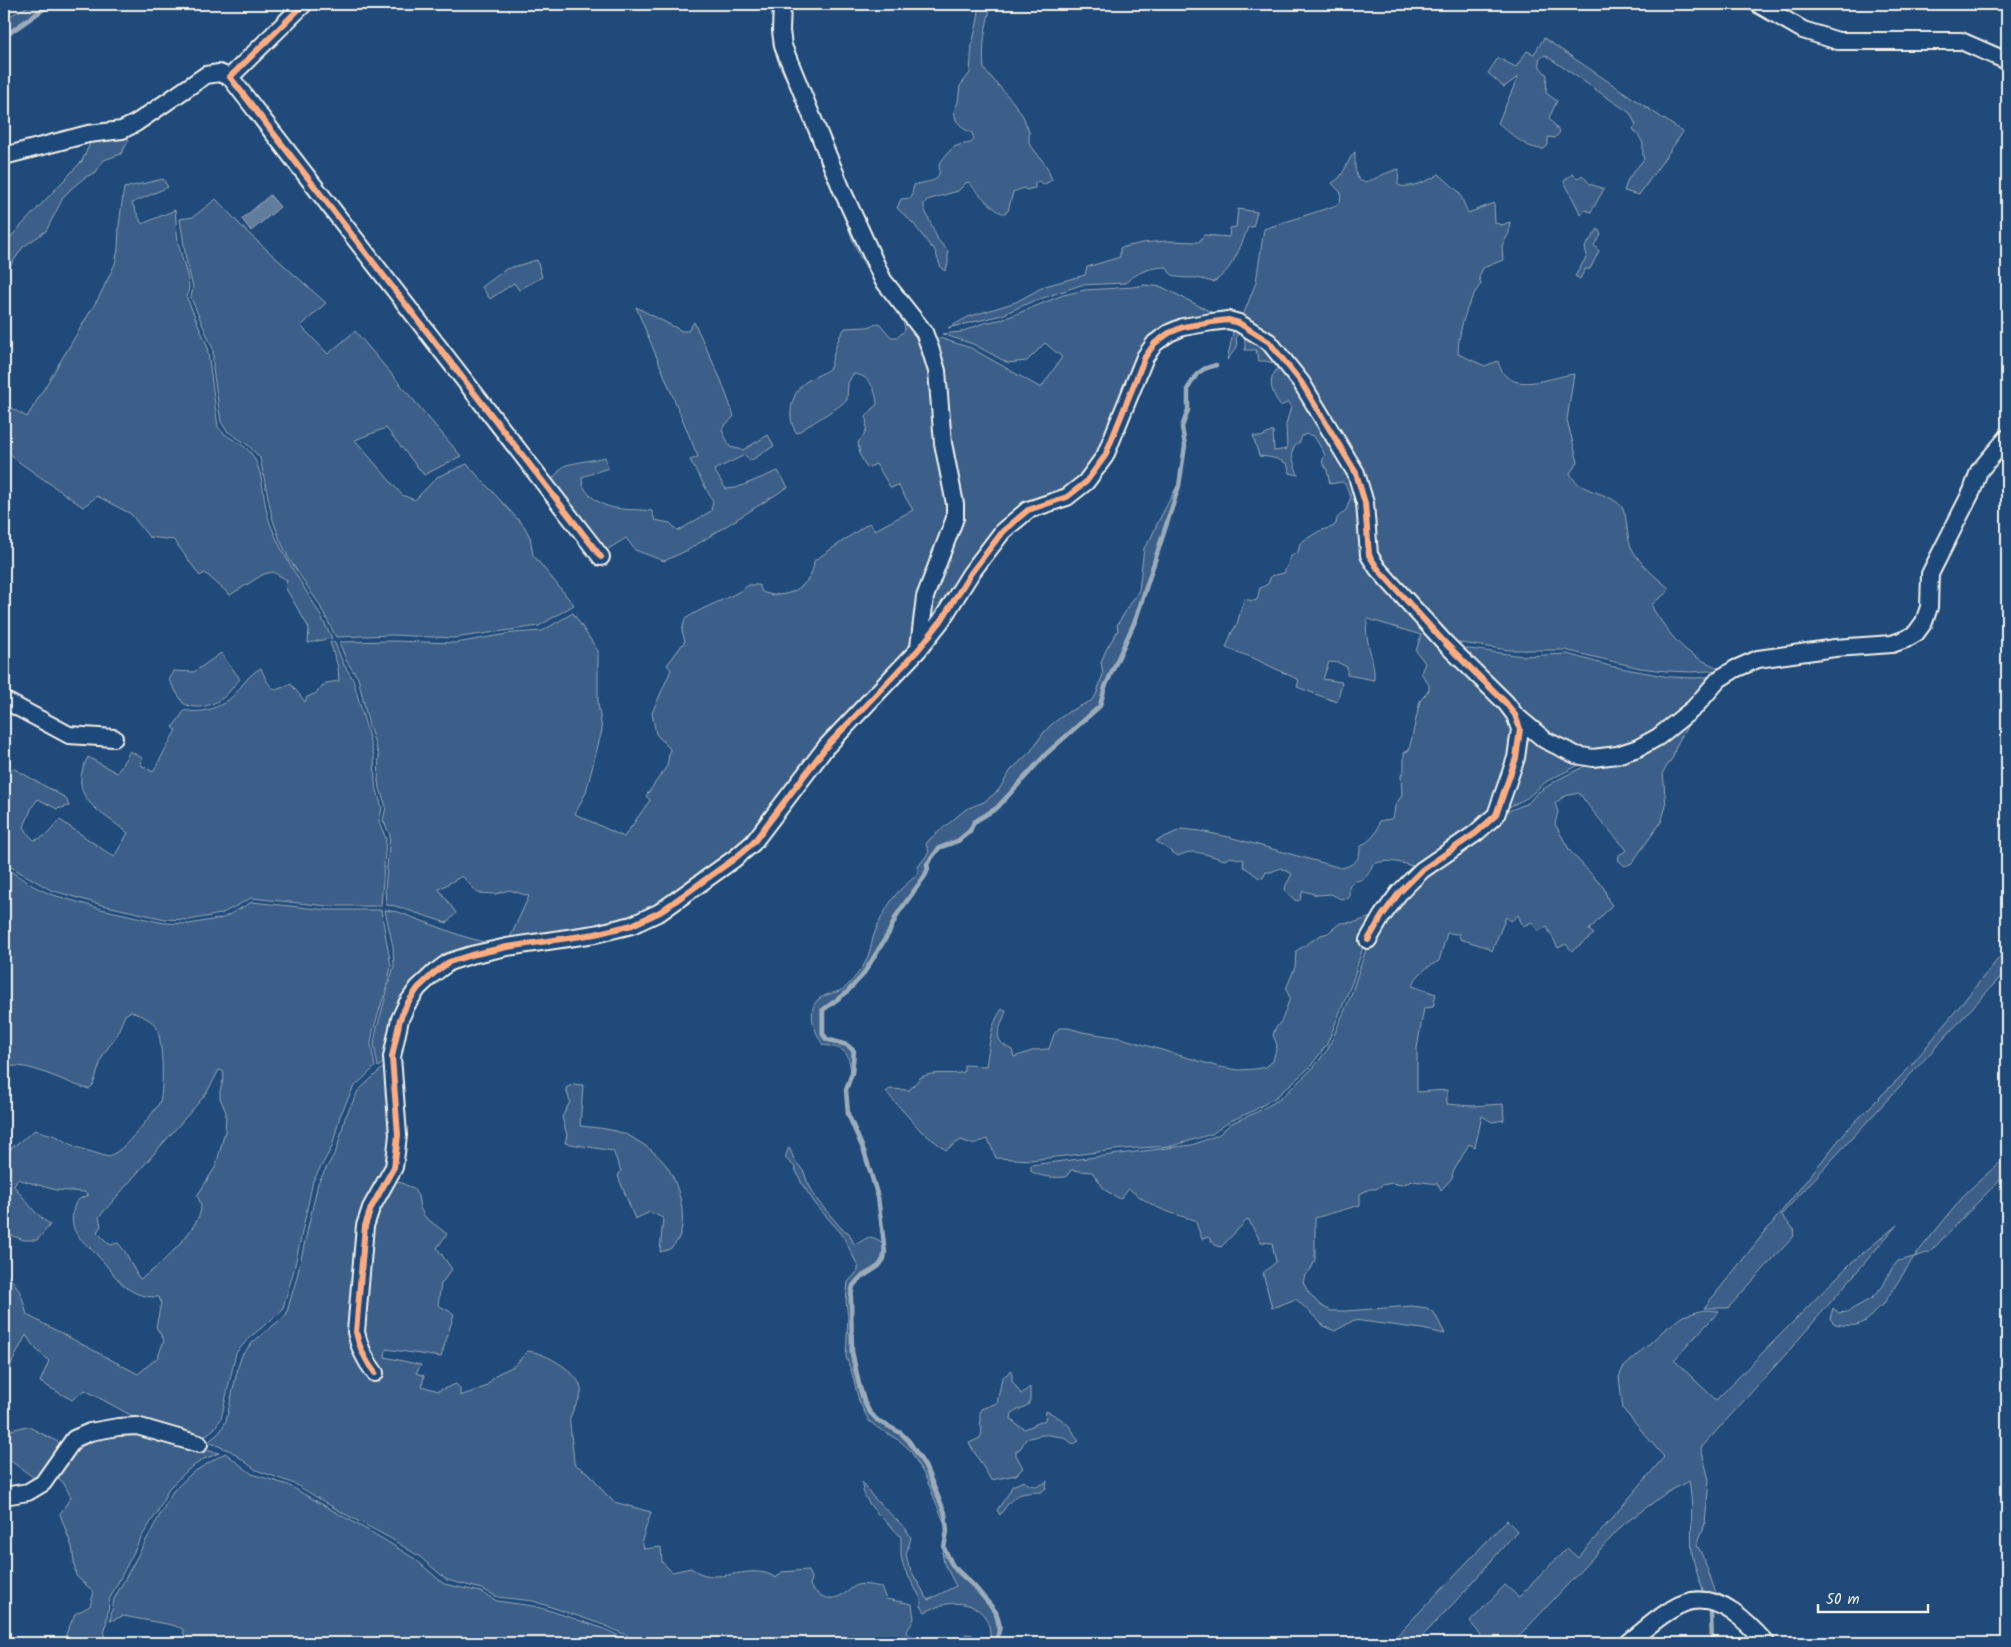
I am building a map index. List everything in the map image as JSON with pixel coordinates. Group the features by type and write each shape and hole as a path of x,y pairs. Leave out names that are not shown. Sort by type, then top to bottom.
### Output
{"street":[{"path":"230,77 304,4"},
{"path":"782,4 781,31 784,46 842,190 882,280 924,332 937,371 943,443 955,504 955,518 925,597 918,650"},
{"path":"1758,4 1803,30 1838,41 1960,41 2007,61"},
{"path":"4,156 88,134 122,130 144,118 206,75 219,72 230,77 601,557"},
{"path":"375,1373 366,1362 359,1346 356,1332 365,1226 371,1208 394,1167 398,1134 392,1057 400,1018 418,988 450,962 471,955 507,947 595,934 632,925 660,912 684,896 753,843 826,747 918,650 941,621 971,573 1003,531 1028,510 1067,497 1078,490 1096,470 1112,440 1145,357 1155,343 1169,333 1183,327 1228,320 1239,323 1269,342 1300,382 1356,473 1365,503 1369,556 1378,569 1439,637 1516,715 1545,740 1576,755 1593,758 1617,755 1638,748 1658,737 1694,708 1719,679 1735,669 1758,659 1835,648 1892,644 1906,639 1916,632 1924,622 1929,607 1930,574 1972,491 1979,471 2007,438"},
{"path":"4,700 69,735 114,738"},
{"path":"1368,940 1382,916 1399,893 1422,870 1476,833 1496,815 1516,758 1520,729 1516,715"},
{"path":"4,1496 28,1492 43,1483 74,1438 90,1432 137,1426 199,1444"},
{"path":"1628,1643 1650,1625 1676,1608 1690,1601 1705,1600 1729,1610 1746,1623 1766,1643"}],"shaded area":[{"path":"32,4 47,4 4,34 4,19"},
{"path":"980,4 992,4 983,52 984,69 1023,116 1029,132 1029,143 1047,167 1052,180 1043,185 1039,181 1035,183 1035,188 1026,190 1024,188 1013,192 1008,211 1004,213 993,208 969,182 958,191 927,200 924,208 938,240 948,251 948,264 945,271 941,268 934,248 931,247 913,223 897,208 901,199 911,198 914,185 936,179 939,164 950,150 974,140 972,133 964,129 956,120 954,111 958,102 960,86 970,73 972,44"},
{"path":"774,36 827,159 926,342 952,499 915,646 750,842 640,918 508,942 529,896 509,890 496,894 478,893 462,876 439,889 456,913 447,923 395,906 386,905 385,889 390,835 383,820 386,807 378,782 379,756 369,726 358,678 347,662 339,642 456,643 513,633 542,631 573,613 598,651 598,703 602,730 586,792 575,814 624,837 650,800 646,796 667,766 670,749 656,734 652,713 671,670 667,665 685,641 682,631 685,619 749,585 759,585 762,592 779,595 796,590 809,578 814,561 869,523 875,530 913,510 898,485 891,488 876,464 867,468 860,455 858,442 866,431 866,417 877,404 871,384 864,377 853,374 848,383 847,400 797,433 792,422 791,408 795,395 802,385 830,368 837,342 845,328 868,327 879,323 891,337 898,337 905,330 900,315 865,266 856,249 836,195 821,164 804,113 779,63 774,45"},
{"path":"1544,38 1683,132 1639,195 1624,191 1628,179 1644,159 1643,145 1633,129 1636,125 1630,113 1545,55 1539,59 1540,67 1547,75 1546,93 1557,101 1549,118 1560,132 1555,138 1548,137 1548,145 1544,149 1537,148 1525,144 1498,123 1518,77 1504,87 1488,73 1498,58 1516,67 1527,51 1534,54"},
{"path":"122,132 129,140 121,154 104,160 96,172 84,178 64,196 46,231 23,247 4,275 4,244 82,161 93,137"},
{"path":"1355,152 1357,177 1361,181 1366,182 1399,169 1398,185 1407,186 1425,181 1439,174 1459,192 1468,213 1494,203 1495,223 1502,225 1510,222 1509,233 1502,246 1503,260 1483,268 1479,277 1481,284 1471,299 1464,317 1458,354 1485,366 1498,361 1503,372 1510,379 1519,382 1541,381 1574,374 1567,420 1578,462 1570,473 1574,480 1586,488 1609,497 1621,506 1625,514 1631,547 1649,570 1670,589 1652,605 1654,611 1682,647 1723,670 1666,671 1640,668 1565,650 1509,650 1447,641 1375,559 1368,499 1323,411 1241,321 1256,282 1264,229 1337,205 1340,201 1341,193 1332,183 1343,173"},
{"path":"1572,174 1578,178 1582,175 1590,184 1604,189 1591,212 1585,210 1581,215 1564,181"},
{"path":"163,179 168,187 132,203 142,224 175,210 178,243 188,279 187,298 207,345 218,427 226,435 250,451 253,456 260,472 267,515 274,534 317,608 332,638 308,643 309,628 285,587 287,580 273,572 264,574 230,595 205,573 200,576 174,540 149,537 131,514 97,496 83,507 19,462 4,448 4,404 27,417 99,297 115,264 124,188"},
{"path":"270,195 280,207 251,231 242,219"},
{"path":"216,199 246,231 326,303 301,326 328,354 355,331 461,456 424,475 386,428 355,440 402,495 415,500 437,477 467,464 524,526 530,537 533,555 574,605 539,626 454,638 392,635 336,637 319,604 289,559 280,540 272,517 260,458 248,445 227,431 221,422 213,369 213,349 191,298 193,287 186,259 180,219 193,217"},
{"path":"1238,209 1257,212 1253,227 1248,227 1239,250 1226,272 1213,282 1198,278 1175,276 1167,267 1155,268 1140,273 1125,283 1081,285 1031,302 1002,315 948,328 968,317 1016,302 1045,286 1085,275 1087,267 1120,257 1120,248 1142,243 1166,241 1199,242 1204,235 1229,237 1230,228 1236,227"},
{"path":"1598,229 1601,235 1594,245 1599,251 1590,269 1585,269 1580,279 1575,276 1587,256 1585,247"},
{"path":"537,260 542,277 519,290 514,283 490,299 482,287 506,269"},
{"path":"1145,285 1162,287 1217,315 1165,330 1109,441 1080,483 1036,505 926,632 929,593 956,528 927,334 971,348 1041,388 1062,357 1045,343 1027,361 1008,363 973,344 942,334 961,332 984,323 1004,319 1063,295 1085,290"},
{"path":"636,307 682,331 688,331 694,322 721,380 734,416 722,430 730,447 743,450 768,435 774,446 750,461 745,455 714,470 726,489 736,488 778,471 788,487 688,550 664,561 635,550 626,538 605,551 550,481 564,466 605,457 608,468 582,477 586,491 606,506 652,511 655,520 670,523 678,531 711,511 713,501 690,460 698,457"},
{"path":"1231,323 1267,345 1354,476 1366,553 1505,706 1516,730 1492,815 1419,868 1391,861 1373,864 1367,876 1349,886 1349,898 1341,899 1331,894 1317,895 1303,891 1300,900 1296,901 1285,891 1292,874 1281,868 1266,872 1263,878 1258,877 1243,866 1244,860 1230,857 1225,860 1196,852 1184,853 1178,856 1156,841 1182,829 1200,831 1229,837 1341,868 1349,866 1357,859 1360,847 1371,839 1375,833 1379,821 1391,819 1394,814 1395,806 1402,795 1401,776 1404,769 1404,753 1409,750 1420,701 1429,690 1429,685 1421,673 1425,663 1416,651 1421,635 1368,619 1367,634 1374,680 1347,675 1347,667 1339,663 1329,662 1323,679 1342,682 1337,702 1297,687 1299,680 1251,657 1226,648 1237,624 1244,599 1257,600 1260,588 1268,584 1271,576 1284,573 1291,556 1298,552 1300,543 1319,531 1336,524 1337,518 1346,510 1351,497 1345,484 1342,482 1330,484 1327,470 1322,462 1325,455 1314,436 1306,434 1302,436 1300,442 1293,448 1292,452 1298,475 1290,473 1287,464 1280,460 1259,456 1253,436 1261,437 1273,431 1274,451 1287,449 1286,424 1291,407 1289,402 1280,406 1273,392 1271,383 1277,369 1276,366 1270,362 1259,361 1256,350 1245,350 1245,336 1238,333 1236,337 1237,347 1227,360 1233,333"},
{"path":"1177,486 1134,619 1104,686 1098,706 1045,753 995,807 973,821 968,830 957,839 938,847 925,864 926,869 923,875 895,914 887,932 861,976 845,992 821,1009 821,1035 825,1041 846,1046 852,1052 851,1072 849,1059 841,1049 823,1045 820,1041 812,1015 814,1005 825,995 839,991 848,985 862,969 882,917 896,894 918,874 918,867 929,852 926,844 930,839 966,809 984,802 998,791 1011,770 1031,751 1052,724 1068,712 1091,701 1096,695 1103,674 1101,662 1118,630 1117,625 1139,590 1144,548"},
{"path":"334,641 344,665 353,679 374,756 375,783 382,808 379,821 386,839 381,906 328,906 251,898 221,914 189,920 165,919 102,905 51,890 4,863 4,782 13,768 66,798 69,806 57,809 38,799 32,807 24,827 34,840 46,835 60,820 114,857 128,833 97,810 83,793 81,783 82,771 88,757 117,773 130,751 142,758 141,765 153,772 176,730 173,727 185,710 204,711 223,704 233,696 246,680 261,668 270,686 276,690 291,684 305,702 307,697 315,694 326,683 339,681 338,667 330,642"},
{"path":"1454,647 1523,656 1567,654 1610,666 1669,677 1697,678 1720,675 1653,737 1599,756 1550,740"},
{"path":"221,653 240,679 226,695 214,703 193,707 183,703 169,680 174,671 194,672"},
{"path":"1696,711 1676,746 1673,757 1663,772 1666,806 1661,822 1632,863 1625,866 1618,860 1619,855 1627,850 1579,793 1565,796 1555,803 1558,812 1555,824 1570,851 1604,888 1612,905 1589,930 1594,934 1572,951 1566,944 1558,948 1547,927 1538,931 1532,922 1523,926 1518,915 1511,921 1506,917 1492,951 1486,947 1460,939 1459,934 1447,933 1439,961 1423,971 1412,986 1436,994 1433,1007 1424,1008 1417,1048 1417,1092 1447,1090 1447,1104 1472,1106 1503,1104 1504,1120 1492,1122 1482,1116 1475,1147 1469,1144 1452,1174 1453,1177 1441,1190 1438,1184 1413,1181 1401,1185 1392,1183 1382,1185 1360,1194 1360,1205 1315,1218 1315,1260 1311,1269 1305,1275 1303,1282 1308,1292 1320,1305 1331,1311 1412,1306 1427,1308 1435,1314 1445,1334 1354,1320 1335,1331 1325,1327 1296,1299 1272,1308 1263,1273 1276,1262 1272,1243 1261,1242 1248,1219 1221,1247 1215,1245 1208,1237 1202,1239 1195,1220 1160,1209 1129,1189 1120,1199 1105,1190 1092,1172 1071,1170 1066,1177 1058,1177 1042,1176 1031,1171 1031,1165 1192,1145 1218,1135 1232,1123 1280,1099 1314,1067 1328,1049 1350,998 1369,940 1398,898 1497,816 1528,803 1537,793 1559,779"},
{"path":"1521,729 1585,762 1547,781 1527,798 1505,809"},
{"path":"4,867 35,887 50,894 101,909 164,923 189,924 223,918 252,902 327,910 381,910 391,966 373,1031 371,1044 375,1067 353,1088 340,1116 332,1147 313,1181 294,1270 282,1311 249,1338 236,1353 221,1419 214,1429 201,1439 141,1421 85,1390 72,1400 40,1382 49,1361 34,1347 26,1335 4,1378 4,1274 17,1287 27,1315 138,1374 158,1357 164,1340 156,1327 161,1303 159,1297 138,1294 123,1285 83,1242 73,1227 72,1220 76,1202 89,1195 84,1192 56,1190 17,1179 14,1186 35,1212 50,1225 37,1240 24,1240 7,1234 4,1239 4,1155 6,1152 35,1130 56,1136 76,1147 108,1157 120,1149 144,1124 160,1101 161,1050 160,1039 155,1025 131,1011 125,1015 116,1036 103,1055 93,1085 89,1089 22,1066 12,1066 4,1069","holes":["219,1070 223,1071 224,1077 220,1098 226,1112 225,1131 216,1166 197,1196 201,1206 199,1215 186,1236 167,1258 140,1279 118,1243 110,1245 97,1232 101,1226 99,1217 206,1094"]},
{"path":"385,910 398,912 465,937 500,946 428,975 391,1057 378,1067 374,1044 394,966 393,947"},
{"path":"1378,915 1365,940 1353,980 1327,1044 1310,1067 1276,1097 1253,1111 1230,1121 1212,1134 1172,1146 1123,1149 1031,1160 996,1158 988,1139 972,1144 961,1140 946,1150 921,1131 886,1092 890,1089 909,1090 920,1078 930,1074 964,1072 964,1065 986,1066 992,1029 1002,1009 1006,1010 998,1037 1005,1046 1012,1050 1014,1057 1035,1050 1049,1049 1054,1034 1059,1028 1069,1028 1121,1038 1219,1067 1239,1070 1266,1067 1273,1061 1277,1045 1273,1035 1282,1020 1290,998 1286,989 1295,967 1296,951 1321,935 1328,933 1340,923 1356,922"},
{"path":"2007,948 2007,970 1781,1215 1793,1228 1794,1236 1728,1308 1704,1308 1846,1131 1909,1068"},
{"path":"389,1062 395,1134 394,1158 392,1168 371,1203 362,1226 354,1333 361,1356 374,1376 378,1376 377,1371 362,1345 359,1332 362,1283 368,1226 374,1209 392,1179 413,1188 418,1196 420,1208 425,1217 447,1234 437,1248 452,1269 441,1284 438,1305 454,1314 441,1357 386,1349 385,1357 421,1365 416,1373 424,1376 422,1386 438,1391 456,1384 460,1388 460,1396 485,1387 497,1374 514,1366 528,1351 544,1355 562,1365 577,1379 581,1386 580,1397 570,1418 574,1464 590,1474 614,1502 651,1512 642,1540 644,1549 661,1547 662,1562 672,1572 691,1568 709,1576 756,1572 766,1573 776,1578 782,1572 807,1570 811,1577 810,1586 818,1594 827,1598 842,1595 860,1584 881,1587 886,1599 912,1604 914,1619 906,1633 927,1643 643,1643 604,1625 533,1601 498,1597 482,1589 447,1580 420,1557 390,1538 341,1512 295,1484 256,1470 231,1451 208,1442 220,1432 226,1421 242,1355 253,1342 286,1315 297,1277 318,1183 337,1149 345,1118 358,1091"},
{"path":"573,1084 583,1085 580,1126 609,1130 630,1136 654,1152 668,1168 680,1197 682,1209 681,1231 670,1249 660,1252 663,1218 650,1212 635,1219 618,1176 621,1171 613,1151 565,1143 567,1135 562,1117 570,1102 566,1088"},
{"path":"789,1147 794,1159 804,1172 817,1200 842,1229 849,1233 854,1244 870,1237 883,1243 880,1261 872,1269 861,1274 850,1290 850,1354 856,1383 869,1414 900,1435 922,1463 939,1501 944,1522 926,1478 910,1450 900,1441 869,1421 859,1401 846,1357 848,1282 858,1271 858,1266 842,1234 817,1206 802,1184 794,1166 785,1158"},
{"path":"2007,1156 2007,1172 1930,1252 1914,1257 1967,1192"},
{"path":"1897,1225 1786,1354 1701,1448 1709,1480 1705,1524 1697,1545 1721,1603 1704,1594 1694,1563 1689,1481 1666,1493 1624,1524 1513,1643 1474,1643 1481,1635 1470,1622 1505,1585 1519,1597 1567,1548 1578,1558 1664,1457 1623,1409 1619,1377 1623,1368 1663,1331 1683,1316 1704,1310 1719,1311 1674,1360 1716,1400 1852,1262"},
{"path":"1914,1257 1883,1305 1877,1308 1864,1322 1850,1325 1835,1324 1830,1319 1833,1308 1839,1313 1847,1312 1872,1298 1883,1286 1892,1268 1898,1261"},
{"path":"1012,1370 1012,1381 1021,1394 1030,1387 1030,1400 1028,1405 1012,1413 1011,1419 1025,1429 1045,1420 1046,1411 1068,1425 1079,1441 1073,1444 1064,1437 1048,1435 1039,1435 1026,1439 1020,1449 1016,1451 1016,1455 1023,1468 1016,1475 991,1480 969,1443 980,1438 982,1431 981,1409 997,1403 1002,1378"},
{"path":"27,1426 60,1443 37,1480 4,1456 11,1430"},
{"path":"119,1431 219,1453 204,1459 189,1469 169,1488 110,1598 103,1643 62,1643 75,1614 90,1606 94,1592 76,1576 72,1547 60,1514 71,1497 63,1482 53,1474 76,1442"},
{"path":"225,1453 252,1474 288,1485 383,1539 415,1559 444,1584 481,1592 497,1601 533,1606 551,1611 602,1628 634,1643 186,1643 183,1629 172,1625 123,1616 110,1621 114,1599 173,1491 192,1473"},
{"path":"1024,1481 1036,1486 1047,1481 1046,1488 1041,1492 1017,1496 1000,1515 997,1510 1012,1486"},
{"path":"862,1482 873,1497 906,1529 911,1538 906,1554 909,1567 928,1600 956,1586 944,1563 942,1552 954,1571 981,1595 994,1613 998,1630 995,1643 990,1643 990,1633 985,1617 974,1607 957,1603 947,1604 925,1612 921,1606 921,1599 904,1568 901,1556 901,1537 876,1512 866,1498"},
{"path":"1507,1520 1517,1531 1466,1590 1416,1643 1390,1643"},
{"path":"966,1634 973,1635 971,1643 954,1643"}],"waterway":[{"path":"4,37 51,4"},
{"path":"996,1643 1000,1626 996,1612 975,1587 953,1566 944,1548 947,1531 945,1513 925,1466 909,1441 901,1433 877,1420 869,1411 859,1384 852,1351 851,1297 853,1286 859,1279 879,1266 884,1259 885,1252 878,1197 864,1151 848,1114 846,1090 852,1073 854,1051 847,1045 827,1039 823,1034 823,1010 846,993 862,976 889,933 897,915 925,876 928,869 927,864 939,848 958,841 970,831 974,822 997,808 1046,754 1100,706 1105,687 1136,619 1179,486 1185,446 1182,427 1188,410 1188,388 1197,374 1204,369 1216,365"},
{"path":"1711,1611 1712,1643"}],"cycle path":[{"path":"304,4 230,77 601,557"},
{"path":"375,1373 363,1354 356,1332 365,1226 371,1208 394,1167 398,1135 392,1057 400,1019 418,988 449,962 471,955 507,947 595,934 632,925 660,912 734,859 753,843 826,747 918,650 941,621 971,573 1003,531 1028,510 1067,497 1086,482 1105,456 1145,357 1155,343 1169,333 1183,327 1228,320 1239,323 1269,342 1301,382 1356,473 1365,503 1369,555 1378,569 1446,644 1506,703 1515,715 1520,729 1516,758 1496,815 1476,833 1422,870 1399,893 1382,916 1368,940"}]}
